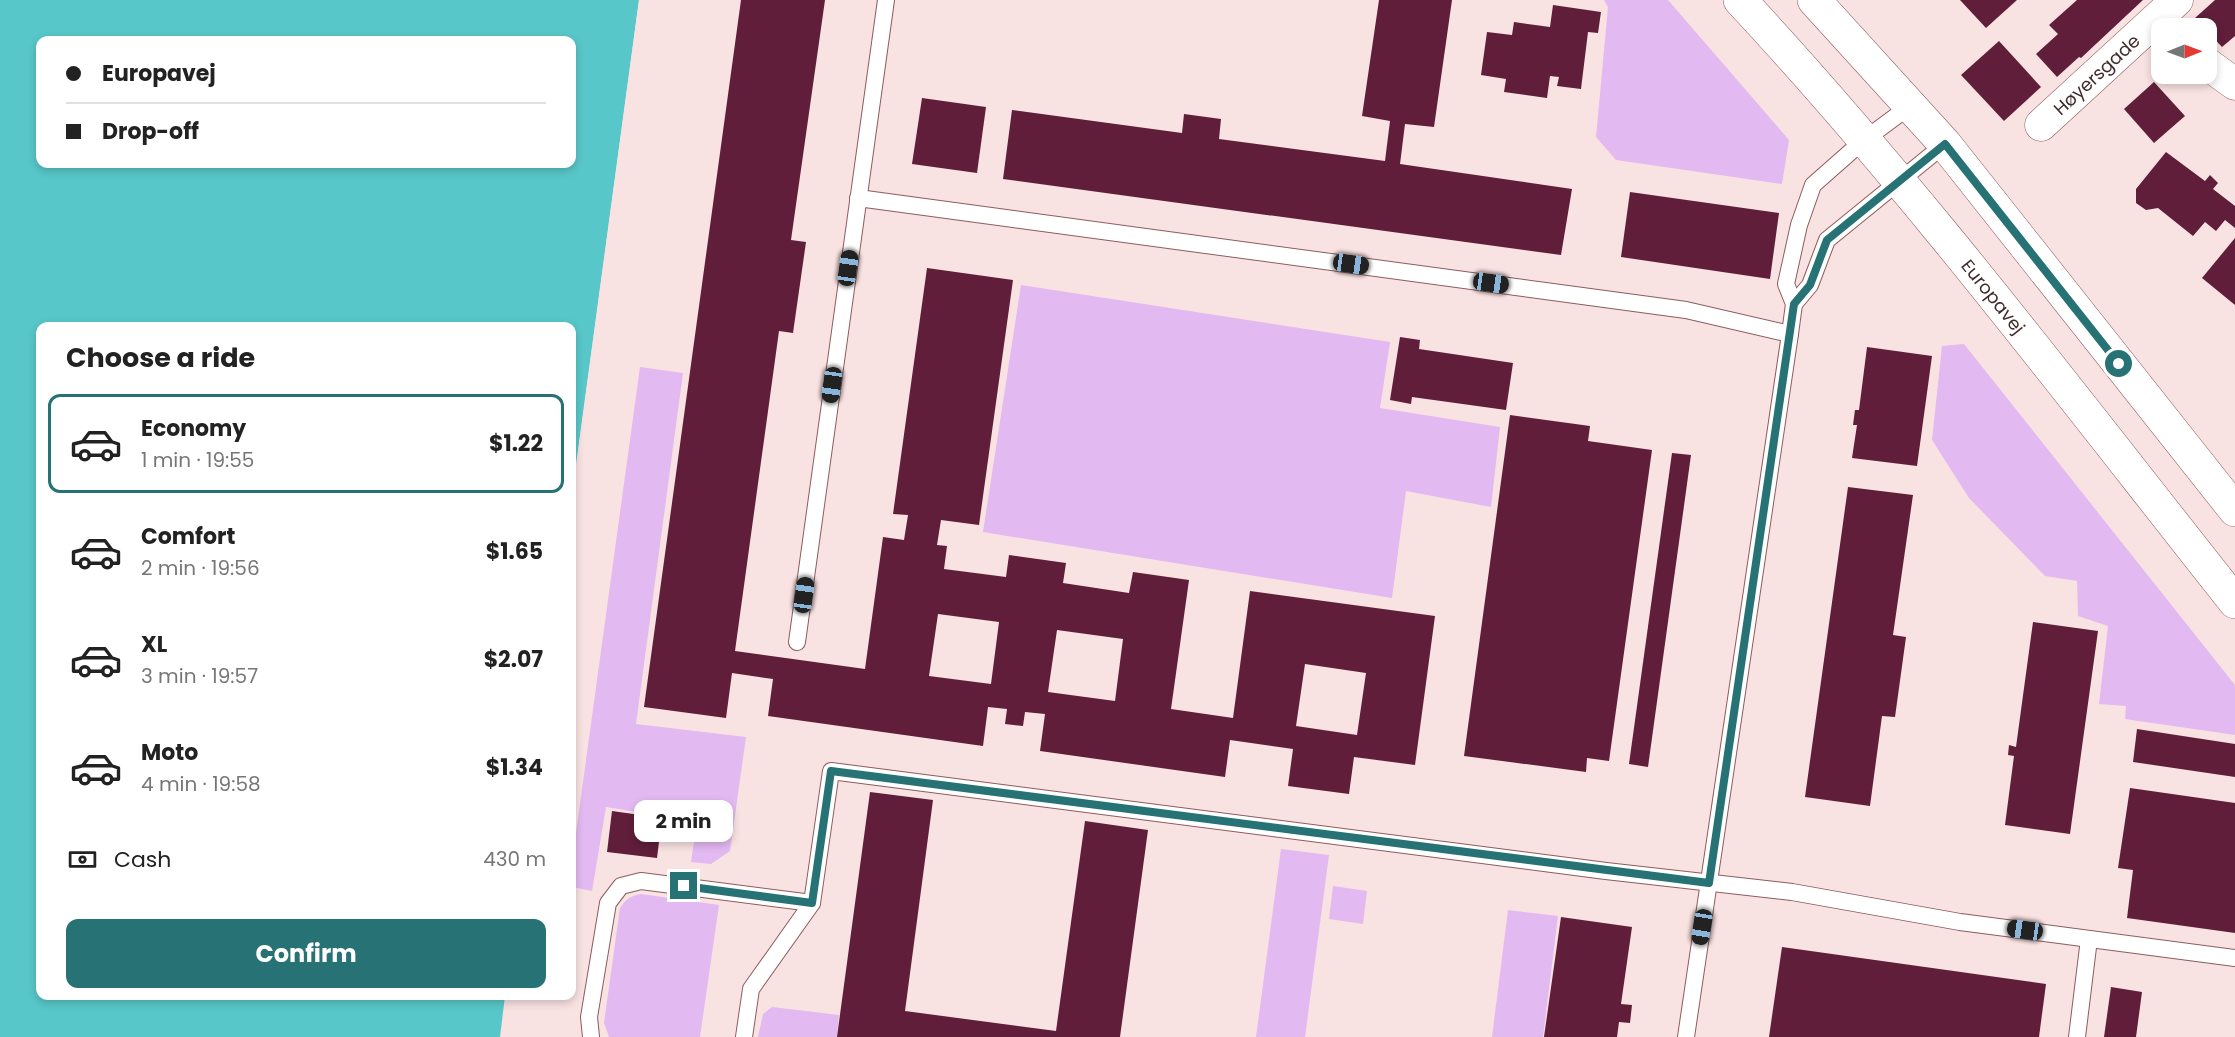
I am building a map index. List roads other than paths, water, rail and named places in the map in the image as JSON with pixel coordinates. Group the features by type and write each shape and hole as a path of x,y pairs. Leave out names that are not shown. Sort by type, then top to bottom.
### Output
{"main road":[{"name":"Europavej","path":"1740,0 1864,140 2031,344 2235,602"},
{"path":"1814,0 1945,144 2235,510"}],"street":[{"name":"Høyersgade","path":"2163,18 2177,0"},
{"name":"Høyersgade","path":"2041,125 2151,31"},
{"path":"2217,71 2235,84"}],"lane":[{"path":"797,642 886,0"},
{"path":"1686,1037 1790,334 1794,304 1786,284 1799,225 1813,185 1864,140 1910,106"},
{"path":"1794,304 1810,285 1827,240 1945,144"},
{"path":"858,198 1686,310 1790,334"},
{"path":"744,1037 751,989 812,903 831,771 1792,892 1960,922 2235,958"},
{"path":"591,1037 589,1017 608,903 621,886 641,881 812,903"},
{"path":"2077,1037 2089,939"}],"water":[{"path":"0,0 639,0 576,465 576,322 36,322 36,1000 505,1000 500,1037 0,1037"}]}
